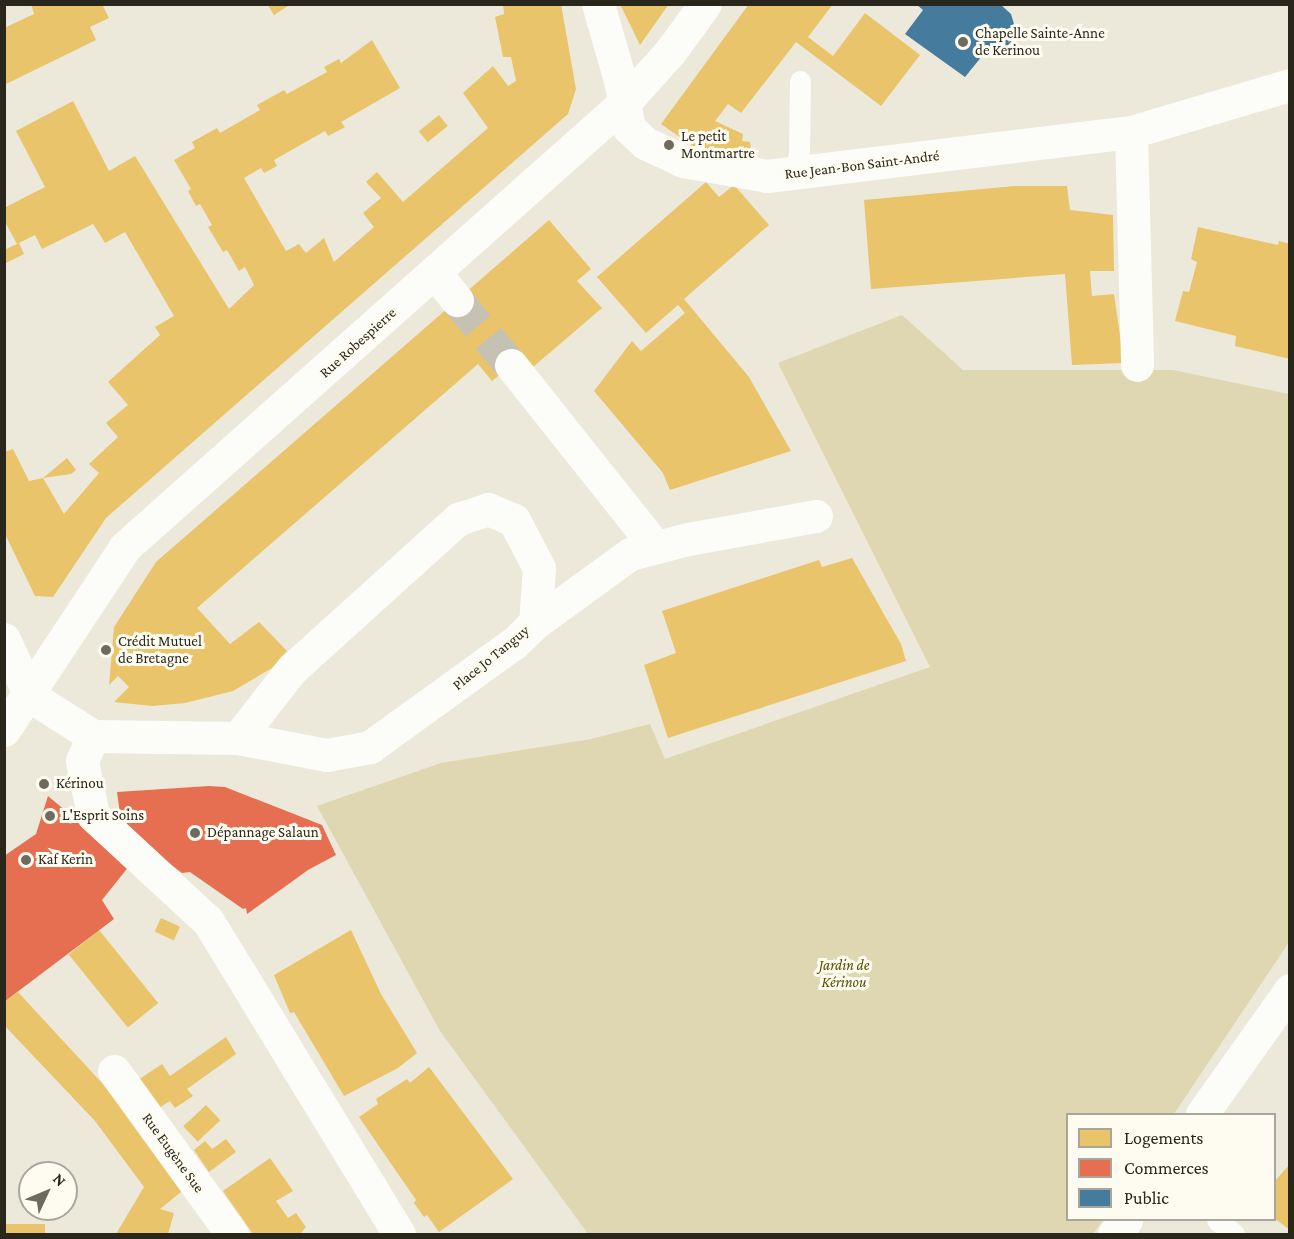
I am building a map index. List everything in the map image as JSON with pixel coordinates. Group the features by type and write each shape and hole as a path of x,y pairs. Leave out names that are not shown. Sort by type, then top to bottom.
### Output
{"street":[{"name":"Rue Jean-Bon Saint-André","path":"598,4 624,103 628,128 645,142 683,161 767,176 1131,132 1290,85"},
{"name":"Rue Robespierre","path":"4,730 30,696 125,546 624,103 670,52 705,4"},
{"path":"1131,132 1137,364"},
{"path":"435,273 457,300"},
{"path":"511,366 656,547"},
{"name":"Place Jo Tanguy","path":"93,736 238,738 327,755 370,747 475,674 535,622 539,568 514,520 488,509 458,519 292,669 238,738"},
{"path":"535,622 602,571 630,554 816,516"},
{"path":"4,639 30,696 93,736 82,761 93,815 208,921 399,1234"},
{"path":"1203,1113 1290,990"},
{"name":"Rue Eugène Sue","path":"114,1071 232,1234"},
{"path":"1114,1234 1125,1221"}],"lane":[{"path":"795,173 799,153 800,81"},
{"path":"1218,1221 1234,1234"}],"green space":[{"name":"Jardin de Kérinou","path":"902,315 963,370 1173,370 1289,394 1289,942 1175,1113 1066,1113 1066,1221 1102,1221 1093,1234 588,1234 440,1031 317,806 441,763 591,739 650,724 665,759 930,667 778,363"}],"building: Logements":[{"path":"31,4 102,4 109,18 90,27 96,40 4,85 4,28 34,14"},
{"path":"267,4 291,4 274,15"},
{"path":"503,4 561,4 576,89 568,114 106,518 53,597 35,596 4,532 4,452 13,449 29,481 43,478 64,514 99,473 89,464 118,437 106,423 128,405 108,382 160,335 155,327 174,316 125,232 105,243 93,224 42,249 35,235 19,243 24,254 4,264 4,250 17,244 4,220 4,208 45,187 16,131 73,101 109,171 135,156 229,309 254,285 245,267 239,271 227,250 223,252 208,227 212,225 200,204 196,206 188,191 191,189 174,160 195,148 192,142 217,128 220,133 260,110 257,105 284,90 287,94 327,72 324,67 339,59 341,63 372,40 400,88 341,122 345,127 328,136 325,131 274,160 277,166 264,173 261,168 244,178 286,251 299,244 306,253 324,238 334,262 374,227 363,213 381,198 366,182 377,172 403,202 488,128 463,93 493,66 508,86 516,81 511,57 503,57 495,17 504,14"},
{"path":"620,4 669,4 640,45"},
{"path":"749,4 833,4 808,37 833,56 865,13 920,55 881,106 796,42 741,113 728,104 715,121 743,134 742,141 750,142 751,156 697,149 661,124"},
{"path":"439,115 448,126 428,142 419,131"},
{"path":"706,182 719,197 734,185 769,225 684,299 749,377 791,451 670,490 663,473 594,391 632,341 641,351 685,313 678,305 646,333 597,277"},
{"path":"1015,186 1067,186 1070,210 1113,215 1114,271 1090,271 1092,296 1114,294 1124,363 1072,365 1065,274 871,289 864,200"},
{"path":"549,220 591,269 577,281 602,308 533,367 523,356 492,381 478,364 197,608 230,644 259,622 287,651 272,668 233,691 185,703 152,706 114,702 129,687 118,676 109,685 114,627 156,562"},
{"path":"1198,227 1278,245 1279,241 1290,244 1290,359 1235,346 1236,336 1175,321 1183,291 1189,292 1197,262 1191,259"},
{"path":"67,458 76,470 71,474 43,478"},
{"path":"852,558 901,644 906,661 668,738 644,665 676,653 662,611 819,560 822,567"},
{"path":"161,918 180,927 174,940 155,932"},
{"path":"99,930 158,1003 128,1028 69,955"},
{"path":"351,930 381,994 417,1053 398,1068 344,1096 294,1012 290,1013 274,975"},
{"path":"18,992 113,1095 186,1188 160,1209 174,1213 168,1234 116,1234 144,1187 95,1121 4,1025 4,1002"},
{"path":"226,1037 236,1054 187,1089 193,1096 175,1108 170,1101 156,1110 138,1080 162,1064 170,1076"},
{"path":"429,1067 513,1179 439,1232 427,1215 424,1217 414,1203 416,1200 359,1117 378,1104 376,1099 407,1079 410,1083"},
{"path":"206,1105 220,1120 198,1142 183,1126"},
{"path":"226,1139 236,1152 209,1172 194,1150 205,1141 212,1149"},
{"path":"270,1158 293,1191 276,1201 288,1218 296,1213 306,1227 300,1234 253,1234 223,1191"},
{"path":"1290,1164 1290,1230 1276,1220 1276,1180"},
{"path":"4,1224 45,1224 45,1234 4,1234"}],"building: Commerces":[{"path":"225,787 322,825 336,855 308,870 247,914 246,908 243,909 190,872 182,873 122,828 117,792"},
{"path":"48,796 130,865 102,900 114,919 4,1002 4,856 36,834"}],"building: Public":[{"name":"Chapelle Sainte-Anne de Kerinou","path":"916,4 1000,4 1011,14 1017,34 1005,49 987,50 965,77 905,34 923,10"}],"tunnel":[{"path":"457,300 511,365"}],"place":[{"name":"Chapelle Sainte-Anne de Kerinou","path":"963,42"},
{"name":"Le petit Montmartre","path":"669,145"},
{"name":"Crédit Mutuel de Bretagne","path":"106,650"},
{"name":"Kérinou","path":"44,784"},
{"name":"L'Esprit Soins","path":"50,816"},
{"name":"Dépannage Salaun","path":"195,833"},
{"name":"Kaf Kerin","path":"26,860"}]}
